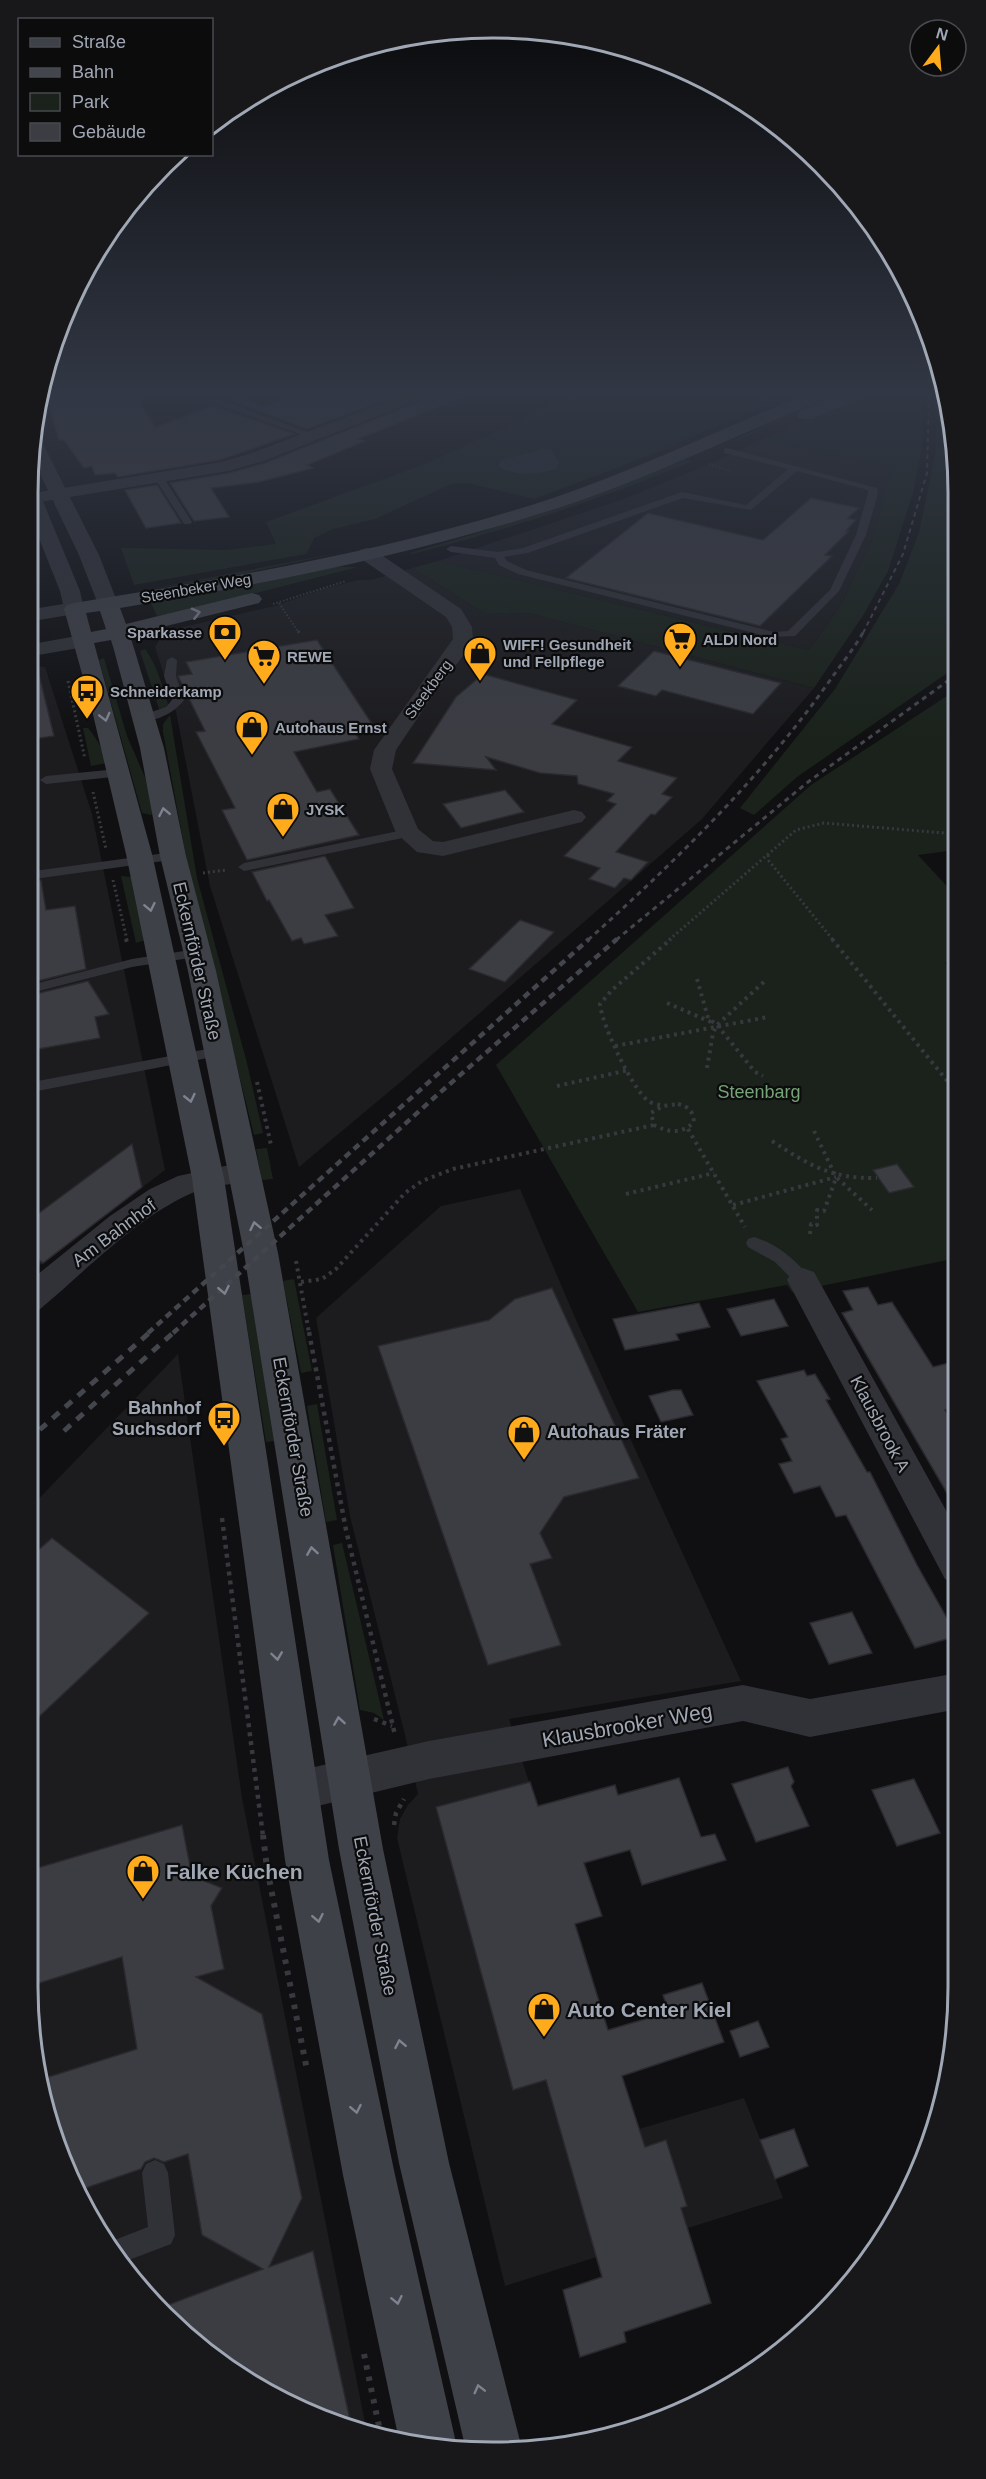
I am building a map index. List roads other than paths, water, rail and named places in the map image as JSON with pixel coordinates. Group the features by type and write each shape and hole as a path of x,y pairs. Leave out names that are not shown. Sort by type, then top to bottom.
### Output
{"main road":[{"name":"Steenbeker Weg","path":"74,609 238,581 381,564 486,524 540,508"},
{"name":"Steenbeker Weg","path":"82,641 381,564 451,549 588,508"},
{"name":"Eckernförder Straße","path":"108,604 144,718 173,856 219,1052 269,1293 348,1779 424,2163 492,2442"},
{"name":"Eckernförder Straße","path":"74,609 102,706 104,775 140,860 146,961 181,1058 208,1178 307,1860 369,2175 427,2437"}],"street":[{"name":"Eckernförder Straße","path":"66,508 89,555 108,604"},
{"name":"Eckernförder Straße","path":"38,512 74,609"},
{"name":"Steekberg","path":"381,564 454,614 462,627 462,639 456,652 427,688 385,750 381,769 408,833"},
{"name":"Steenbeker Weg","path":"38,614 74,609"},
{"name":"Steenbeker Weg","path":"38,649 82,641"},
{"path":"408,833 426,847 443,849 574,817"},
{"name":"Am Bahnhof","path":"38,1292 144,1208 182,1186 208,1178 244,1172"},
{"name":"Klausbrook A","path":"803,1280 948,1549"},
{"name":"Klausbrooker Weg","path":"297,1791 402,1766 743,1703 810,1718 948,1693"}],"lane":[{"path":"178,508 187,522"},
{"path":"451,549 498,555 525,551 648,508"},
{"path":"498,555 503,563 522,572 774,635 791,634 834,591 861,535 869,508"},
{"path":"144,718 170,709 178,700 170,676 172,660"},
{"path":"46,780 104,775"},
{"path":"244,867 408,833"},
{"path":"38,875 173,856"},
{"path":"38,987 146,961 197,953"},
{"path":"38,1086 219,1052"},
{"path":"754,1244 771,1249 788,1262 803,1280"},
{"path":"122,2250 162,2235 155,2173"}],"railway":[{"path":"863,633 903,554 917,508"},
{"path":"588,940 654,879 749,782 806,712 864,631"},
{"path":"616,940 808,782 948,681"},
{"path":"148,1333 589,939"},
{"path":"173,1333 436,1096 617,939"},
{"path":"38,1431 150,1332"},
{"path":"64,1431 174,1332"}],"place":[{"name":"Sparkasse","path":"225,661"},
{"name":"ALDI Nord","path":"680,668"},
{"name":"WIFF! Gesundheit und Fellpflege","path":"480,682"},
{"name":"REWE","path":"264,685"},
{"name":"Schneiderkamp","path":"87,720"},
{"name":"Autohaus Ernst","path":"252,756"},
{"name":"JYSK","path":"283,838"},
{"name":"Bahnhof Suchsdorf","path":"224,1447"},
{"name":"Autohaus Fräter","path":"524,1461"},
{"name":"Falke Küchen","path":"143,1900"},
{"name":"Auto Center Kiel","path":"544,2038"}],"park label":[{"name":"Steenbarg","path":"759,1092"}]}
